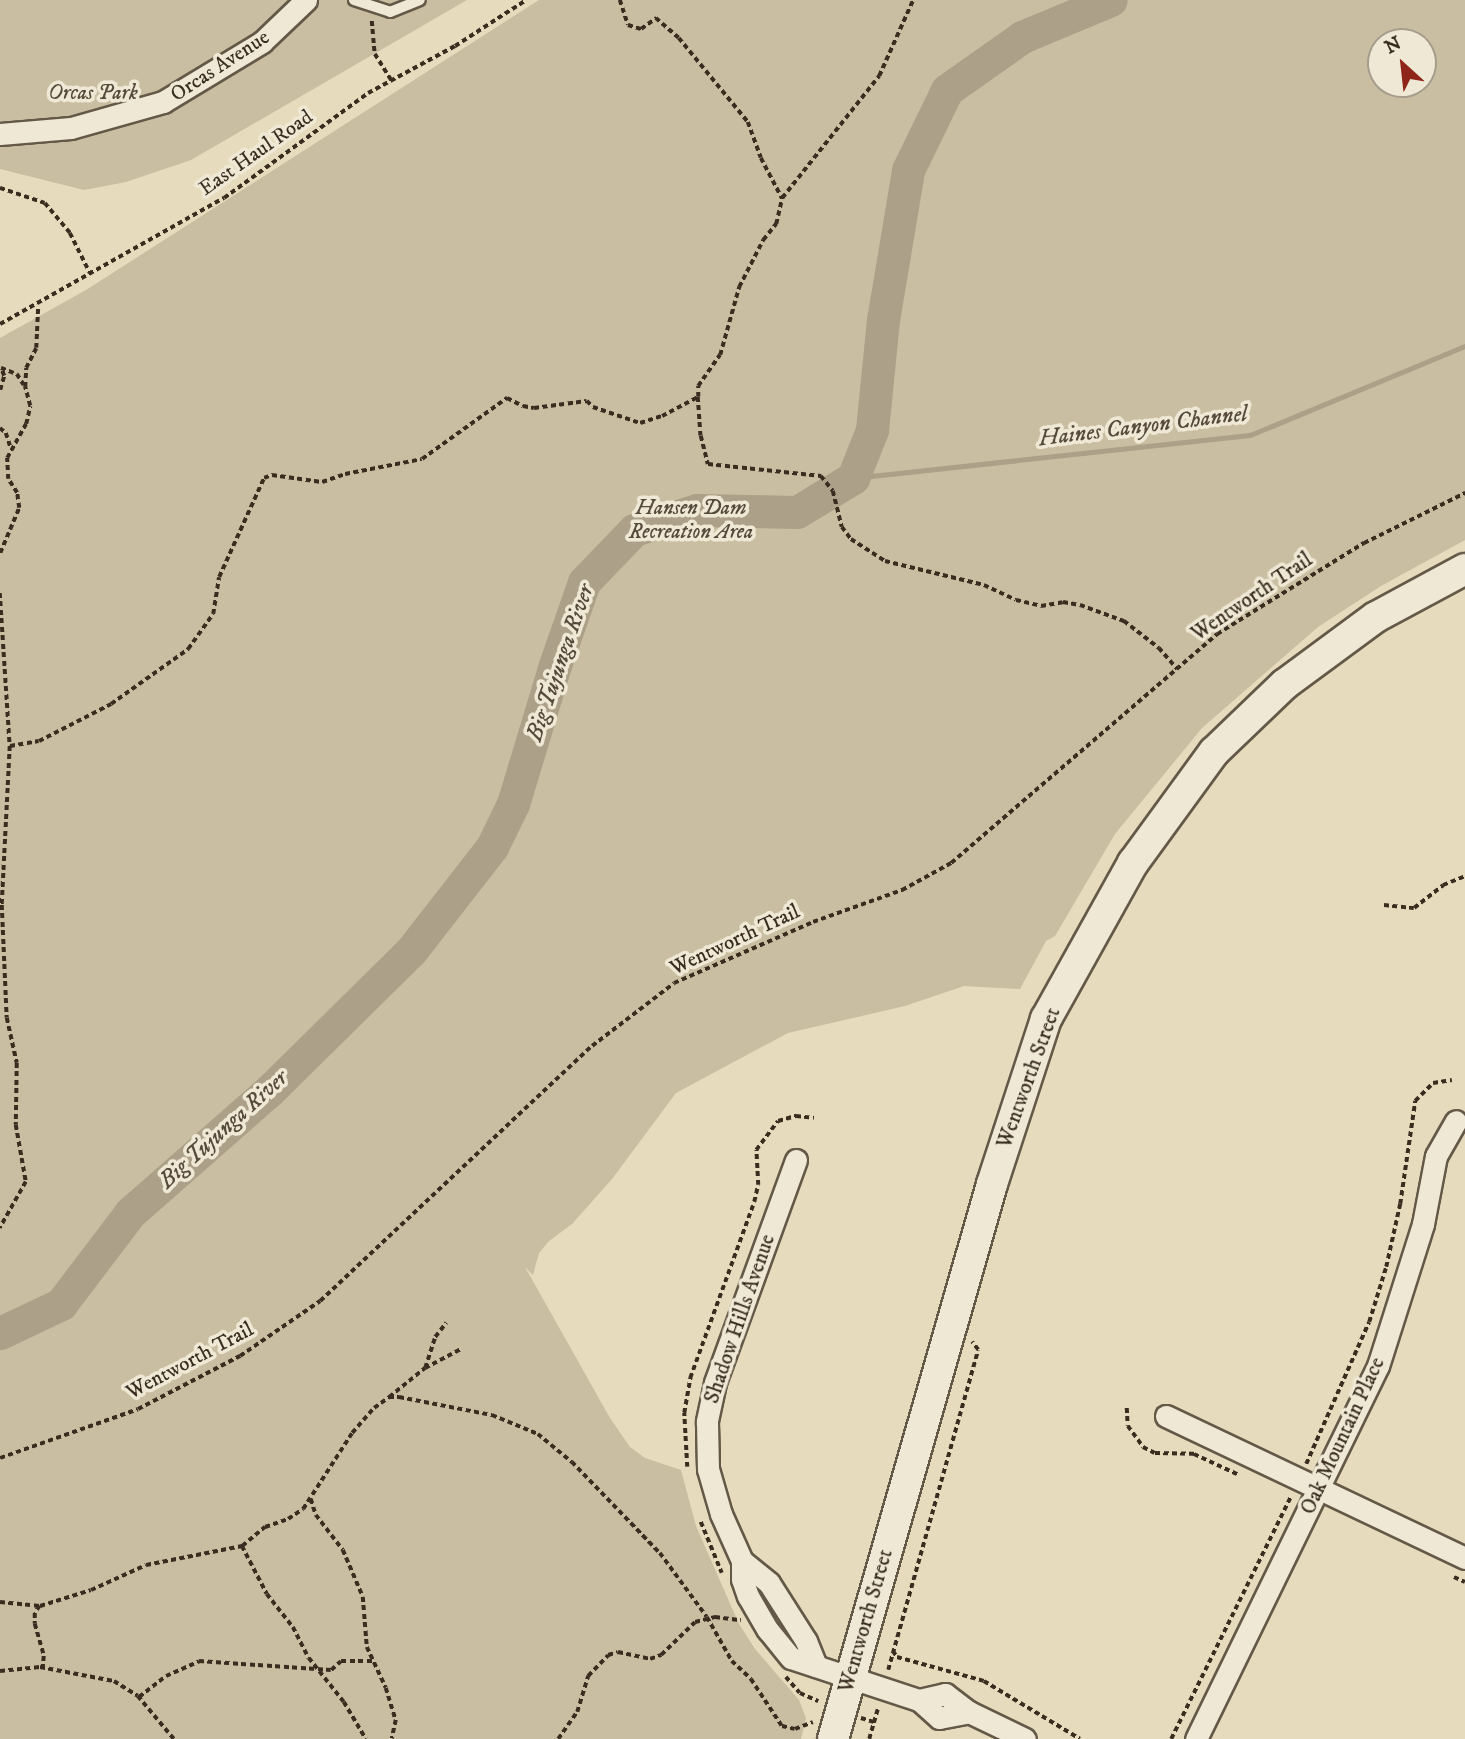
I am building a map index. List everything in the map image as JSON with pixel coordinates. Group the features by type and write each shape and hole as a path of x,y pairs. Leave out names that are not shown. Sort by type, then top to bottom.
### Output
{"main road":[{"name":"Wentworth Street","path":"833,1739 992,1184 1046,1019 1133,863 1214,752 1285,684 1376,617 1465,569"}],"street":[{"name":"Orcas Avenue","path":"0,134 71,128 163,102 262,42 306,0"},
{"name":"Oak Mountain Place","path":"1196,1739 1378,1366 1423,1224 1436,1156 1456,1121"},
{"name":"Shadow Hills Avenue","path":"796,1160 715,1382 707,1422 708,1469 721,1514 742,1561 753,1619 790,1658 919,1700 945,1694 969,1712 1025,1739"},
{"path":"1166,1416 1465,1558"},
{"name":"Shadow Hills Avenue","path":"742,1561 764,1576 806,1642 816,1666"},
{"path":"753,1619 765,1602 773,1599 781,1602"}],"lane":[{"path":"354,0 372,3 390,12 420,0"}],"path":[{"name":"East Haul Road","path":"0,324 224,198 368,93 455,47 526,0"},
{"path":"620,0 628,25 641,29 656,18 687,47 748,122 761,158 782,198"},
{"path":"913,0 880,76 782,198 776,224 763,240 739,287 720,355 698,386 701,436 708,464 821,476 833,491 842,527 850,538 885,561 984,585 1029,603 1041,606 1063,602 1080,605 1124,621 1159,648 1177,669"},
{"path":"372,3 375,54 392,81"},
{"path":"0,188 45,203 70,233 90,273"},
{"path":"25,387 26,368 36,348 38,305"},
{"path":"0,552 19,508 17,492 8,479 7,458 26,424 30,406 25,387 17,374 1,368"},
{"path":"0,390 4,376 1,368"},
{"path":"10,746 39,741 111,705 188,649 213,614 219,577 264,478 272,475 322,482 345,474 422,459 507,398 534,408 587,401 593,407 640,423 663,416 698,397"},
{"path":"0,428 6,433 11,448"},
{"name":"Wentworth Trail","path":"0,1458 138,1409 240,1356 320,1301 592,1046 674,984 813,922 902,890 951,863 1217,634 1352,550 1465,493"},
{"path":"0,593 10,746 2,905 8,1018 17,1063 16,1125 26,1182 0,1228"},
{"path":"1384,905 1414,908 1443,885 1465,876"},
{"path":"1171,1739 1287,1497 1299,1478 1369,1322 1386,1267 1409,1151 1415,1101 1433,1083 1452,1080"},
{"path":"869,1739 978,1350 954,1318"},
{"path":"425,1368 435,1337 446,1323"},
{"path":"0,1602 40,1606 91,1591 146,1565 242,1546 265,1527 303,1509 352,1433 373,1408 425,1368 460,1349"},
{"path":"389,1397 492,1415 538,1434 625,1514 660,1553 707,1617 732,1661 751,1679 782,1726 795,1729 841,1710"},
{"path":"1127,1408 1128,1426 1143,1447 1155,1453 1194,1454 1248,1479"},
{"path":"311,1497 316,1514 343,1550 355,1572 363,1597 367,1647 396,1720 392,1739"},
{"path":"1287,1497 1310,1507"},
{"path":"242,1546 267,1594 293,1627 316,1668 344,1702 366,1739"},
{"path":"1452,1576 1465,1582"},
{"path":"40,1606 34,1614 43,1667"},
{"path":"558,1739 576,1712 588,1676 598,1663 618,1652 650,1659 661,1655 695,1622 707,1617 753,1619"},
{"path":"893,1651 897,1657 984,1681 1080,1739"},
{"path":"139,1698 166,1676 199,1661 331,1670 341,1661 374,1661"},
{"path":"0,1671 43,1667 114,1681 139,1698 174,1739"}],"green space":[{"name":"Orcas Park","path":"0,0 467,0 191,160 126,182 84,190 0,169"},
{"name":"Hansen Dam Recreation Area","path":"539,0 1465,0 1465,540 1381,586 1318,627 1202,728 1115,834 1055,936 1046,941 1020,989 964,986 905,1006 788,1033 676,1093 612,1179 572,1224 549,1241 539,1253 533,1275 525,1267 610,1418 630,1447 645,1458 681,1470 696,1526 739,1624 755,1649 799,1700 806,1718 801,1739 0,1739 0,338 86,290"}],"waterway":[{"name":"Big Tujunga River","path":"0,1333 61,1304 130,1213 269,1091 411,951 492,847 513,804 555,665 584,582 634,530 697,510 797,512 853,478 872,430 883,320 908,170 947,90 1022,37 1111,0"},
{"name":"Haines Canyon Channel","path":"853,478 1250,435 1465,346"}]}
